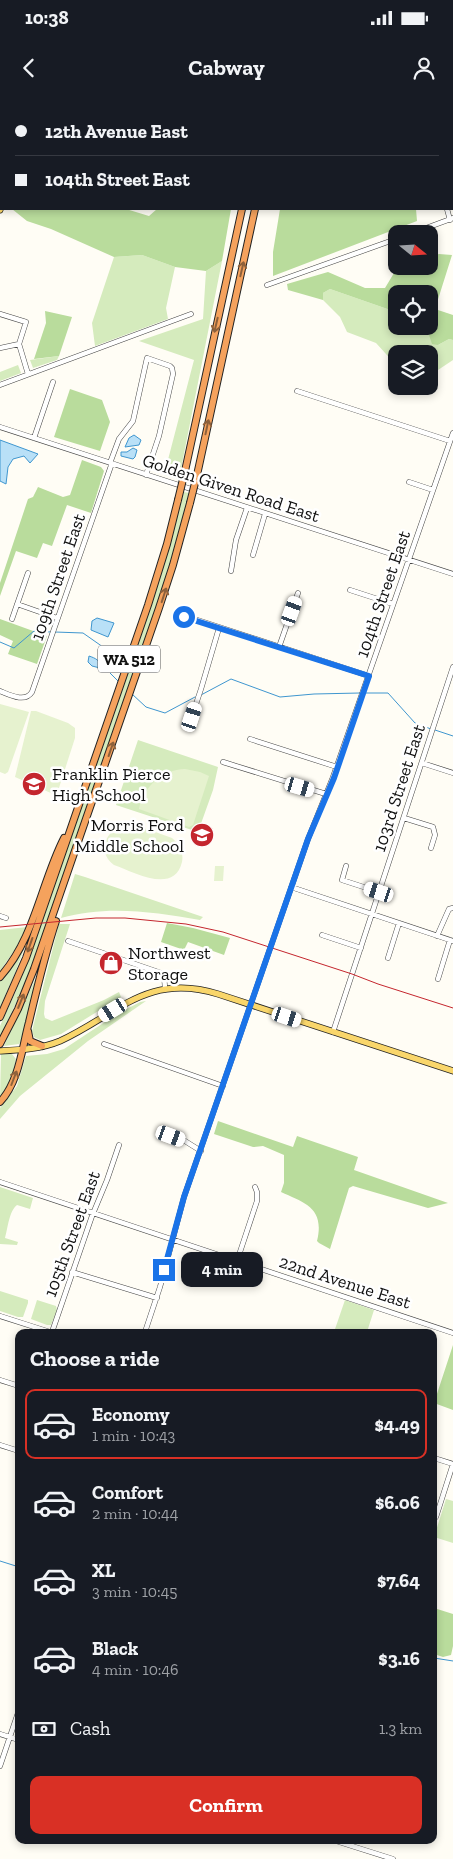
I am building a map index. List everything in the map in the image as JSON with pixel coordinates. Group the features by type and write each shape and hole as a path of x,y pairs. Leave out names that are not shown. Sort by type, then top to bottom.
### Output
{"highway":[{"name":"WA 512","path":"0,1017 26,958 151,596 167,544 185,471 242,210"},
{"name":"WA 512","path":"0,1049 34,970 174,565 190,503 255,210"},
{"path":"0,977 13,960 28,930 57,851 75,817"},
{"path":"0,1102 12,1085 48,946 77,858 86,820"},
{"path":"28,1025 30,1040 42,1046"}],"main road":[{"path":"0,1049 22,1050 58,1042 133,998 165,989 188,988 204,990 453,1071"}],"street":[{"path":"435,225 451,219"},
{"path":"267,285 388,242"},
{"path":"0,314 26,322 19,344 28,372"},
{"path":"0,385 28,372 191,314"},
{"path":"0,348 19,344"},
{"name":"109th Street East","path":"0,691 22,698 27,698 32,692 119,439 133,421 147,358 170,366 173,374 159,436 146,475"},
{"path":"34,438 53,382"},
{"path":"297,391 450,441"},
{"name":"Golden Given Road East","path":"0,427 453,574"},
{"name":"104th Street East","path":"146,1329 200,1151 291,887 337,766 453,433"},
{"path":"410,482 434,490"},
{"path":"231,571 236,540 247,508"},
{"path":"253,555 266,514"},
{"path":"12,619 28,573"},
{"path":"350,590 393,604"},
{"path":"279,648 298,593"},
{"path":"17,604 58,618"},
{"path":"179,614 369,676"},
{"path":"188,728 219,628"},
{"name":"103rd Street East","path":"332,1032 453,667"},
{"path":"250,739 337,766"},
{"path":"223,762 326,794"},
{"path":"422,763 453,773"},
{"path":"404,818 429,825 435,830 431,848"},
{"path":"346,866 342,880 379,892"},
{"path":"291,887 452,940 438,979"},
{"path":"437,936 446,913 449,909 453,908"},
{"path":"0,916 6,918"},
{"path":"388,958 399,922"},
{"path":"322,935 361,948"},
{"path":"68,941 170,976"},
{"path":"164,974 165,989"},
{"path":"104,1044 223,1086"},
{"path":"171,1136 184,1141 200,1151"},
{"name":"105th Street East","path":"52,1329 119,1145"},
{"name":"22nd Avenue East","path":"0,1182 453,1333"},
{"path":"237,1261 257,1201 255,1187"},
{"path":"72,1272 156,1298"},
{"path":"0,1316 41,1329"},
{"path":"0,1380 15,1385"},
{"path":"0,1445 15,1450"},
{"path":"437,1459 453,1464 437,1514"},
{"path":"0,1766 15,1722"},
{"path":"0,1734 15,1739"},
{"path":"346,1844 393,1859"}],"green space":[{"path":"13,210 129,210 149,216 156,210 231,210 222,261 206,271 175,267 142,255 114,257 51,229 27,221"},
{"path":"280,210 416,210 417,221 407,225 388,225 388,232 273,276 273,252"},
{"path":"438,254 452,255 438,299 438,285 388,285 388,309 330,289 323,293 323,300 288,290 287,284 328,272 365,288 385,288 393,275 438,275"},
{"path":"142,255 175,267 166,308 168,319 95,346 92,323 114,257"},
{"path":"222,261 179,479 164,475 194,360 139,341 203,319 206,271"},
{"path":"330,289 388,309 388,335 432,335 438,345 388,345 388,356 376,343 347,332 340,317 323,300 323,293"},
{"path":"438,310 453,315 453,340 449,339 438,345 432,344 429,335 438,335"},
{"path":"45,311 72,317 59,356 34,359 46,323"},
{"path":"449,339 453,340 453,360 438,370 438,345"},
{"path":"59,356 57,360 33,368 30,360"},
{"path":"18,365 21,373 0,381 0,372"},
{"path":"70,389 102,400 110,422 100,451 54,437"},
{"path":"82,460 101,467 104,471 91,513 67,505 52,546 43,543 37,558 16,551 0,596 0,583 28,499 33,497 38,487 63,497 70,495"},
{"path":"184,492 189,493 166,577 31,971 0,1037 0,1026 33,947 160,578"},
{"path":"0,619 47,636 37,664 8,654 13,641 0,635"},
{"path":"0,704 29,712 8,772 5,774 0,772"},
{"path":"31,711 36,711 68,723 75,728 75,738 58,791 53,794 15,777"},
{"path":"138,740 218,767 213,790 198,832 116,805"},
{"path":"185,769 209,776 193,825 189,827 139,809 145,793 155,781 169,772"},
{"path":"126,823 175,840 182,855 182,862 178,872 171,877 162,879 152,878 114,865 108,859 104,847 113,830"},
{"path":"215,866 224,866 223,881 214,881"},
{"path":"75,874 203,917 200,920 148,912 113,911 78,914 61,918"},
{"path":"167,923 230,938 224,955 188,942 184,950 161,942"},
{"path":"59,924 70,924 45,1001 45,1018 52,1021 119,992 121,997 61,1034 40,1040 34,1037 32,1031"},
{"path":"27,927 16,948 0,971 0,930"},
{"path":"27,941 0,1007 0,980 13,966"},
{"path":"40,969 22,1040 19,1044 4,1046"},
{"path":"146,1001 88,1041 20,1096 0,1119 0,1108 17,1086 26,1056 47,1054 64,1049 117,1014 140,1002"},
{"path":"1,1053 12,1054 16,1059 11,1081 0,1098"},
{"path":"218,1121 293,1147 297,1136 358,1157 354,1170 448,1203 428,1208 353,1186 349,1188 330,1249 317,1241 318,1221 311,1208 281,1192 284,1183 284,1155 263,1146 253,1147 214,1134"},
{"path":"0,1187 33,1198 30,1209 17,1205 10,1215 5,1238 18,1242 17,1245 0,1244"},
{"path":"0,1291 28,1300 23,1317 0,1311"},
{"path":"37,1300 56,1306 57,1310 51,1325 31,1319"},
{"path":"345,1300 374,1310 368,1329 335,1329"},
{"path":"453,1345 453,1410 437,1404 437,1394"},
{"path":"446,1499 453,1501 453,1543 437,1538 437,1528"},
{"path":"437,1609 453,1614 453,1646 451,1655 443,1657 437,1655"}],"water":[{"path":"134,435 141,440 139,445 125,447 129,438"},
{"path":"0,440 38,454 30,463 24,456 13,459 8,467 6,484 0,481"},
{"path":"133,448 137,450 133,459 121,456 121,452 127,452"},
{"path":"97,618 114,623 108,637 91,630 92,621"},
{"path":"89,656 99,662 100,668 92,666 88,662"}],"waterway":[{"path":"0,642 14,648 34,631 51,632"},
{"path":"55,632 83,633 113,654 108,671 118,681"},
{"path":"201,695 231,679 280,697 360,693"},
{"path":"364,693 388,693 415,723 431,729"},
{"path":"132,694 146,707 165,713 195,697"},
{"path":"435,730 453,736"},
{"path":"0,1561 15,1566"},
{"path":"437,1658 453,1661"}],"railway":[{"path":"0,927 96,918 125,918 186,924 223,932 453,1008"}],"place":[{"name":"Franklin Pierce High School","path":"34,784"},
{"name":"Morris Ford Middle School","path":"202,835"},
{"name":"Northwest Storage","path":"111,963"}],"route":[{"path":"164,1270 184,1197 308,839 334,778 369,676 184,617"}]}
